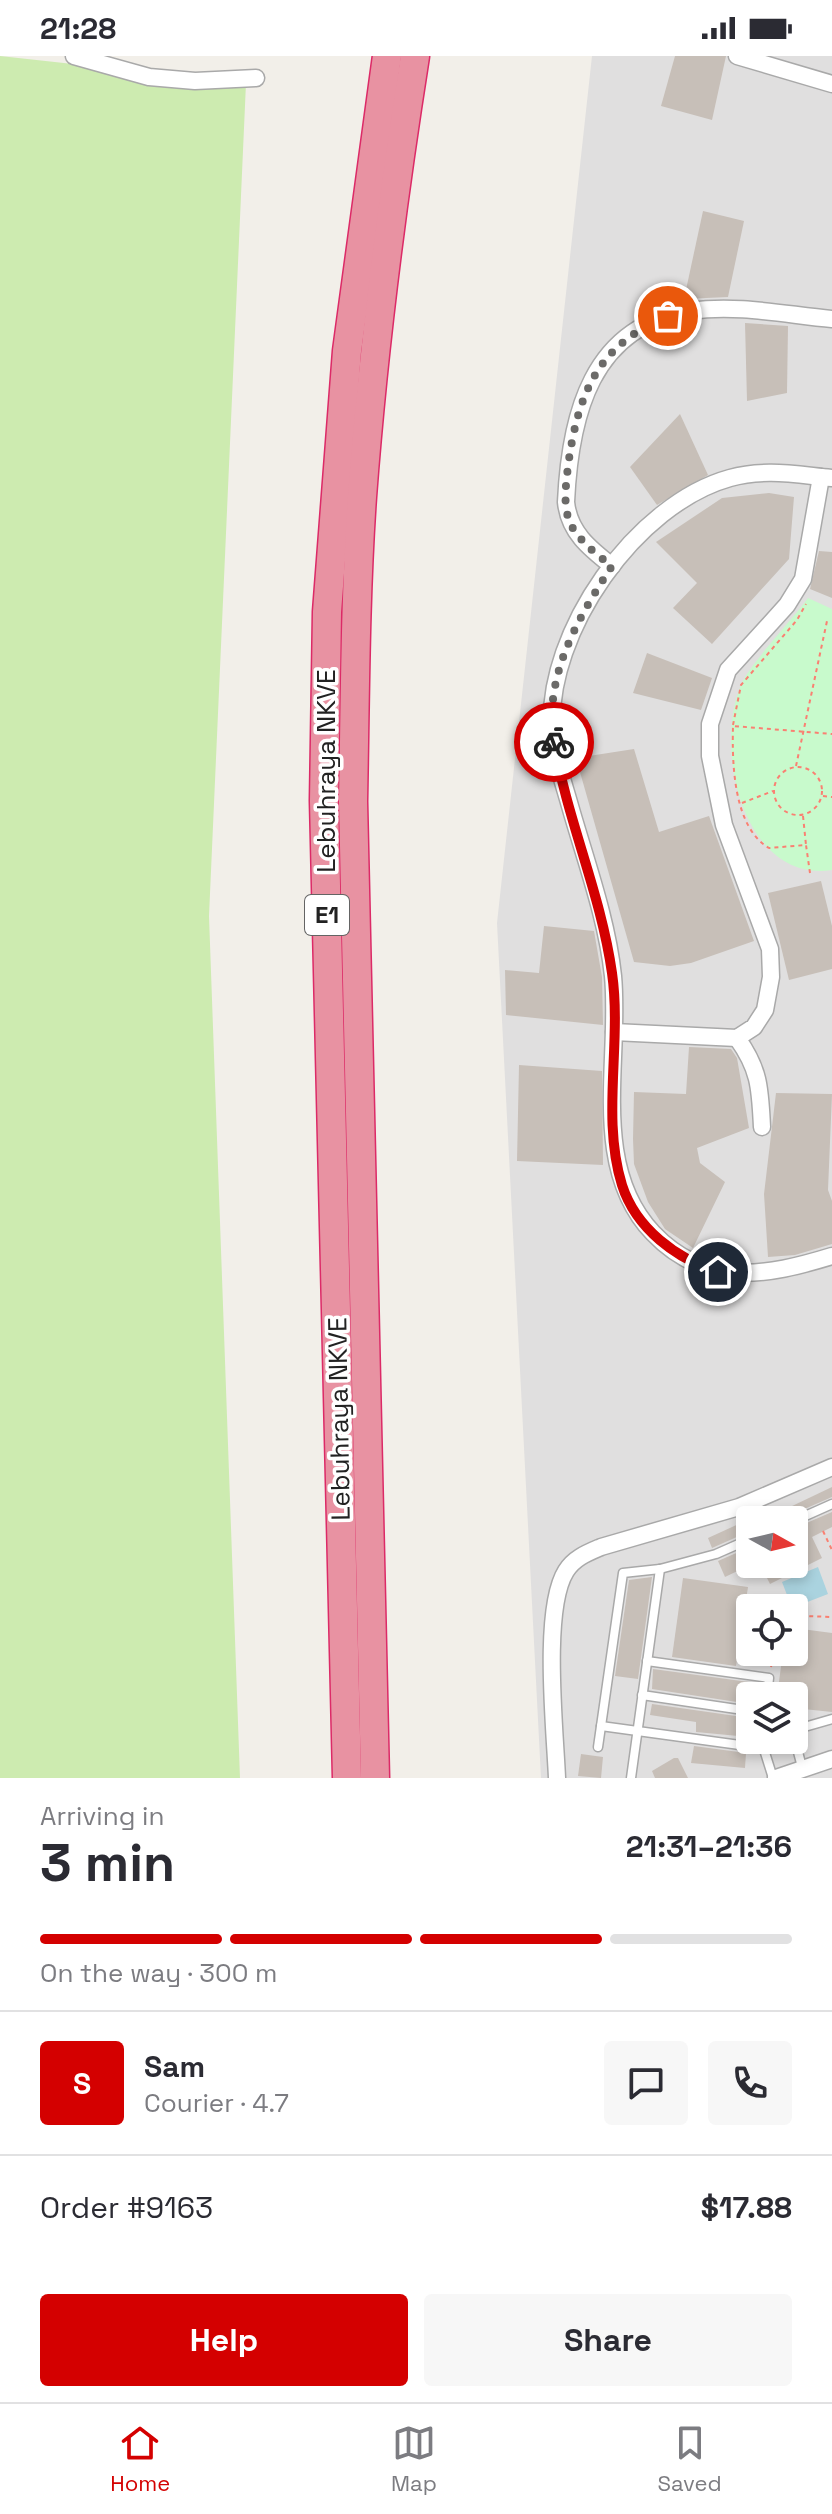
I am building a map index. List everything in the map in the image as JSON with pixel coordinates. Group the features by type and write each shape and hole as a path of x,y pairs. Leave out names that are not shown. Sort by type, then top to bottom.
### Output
{"highway":[{"name":"Lebuhraya NKVE","path":"347,1778 324,801 327,627 347,351 387,56"},
{"name":"Lebuhraya NKVE","path":"375,1778 353,801 356,642 362,497 376,355 398,165 415,56"}],"street":[{"path":"74,56 149,77 195,81 256,78"},
{"path":"737,56 832,84"},
{"path":"612,566 580,538 567,515 566,502 575,420 590,381 602,363 632,334 652,322 692,311 733,310 832,319"},
{"path":"614,1032 737,1038 754,1027 765,1010 771,977 770,949 724,825 710,756 710,724 728,670 787,605 803,579 827,478 766,472 715,482 661,515 612,566 567,644 556,680 552,717 558,762 604,926 613,976 616,1157 630,1203 653,1234 702,1267 738,1275 772,1273 832,1256"},
{"path":"737,1038 752,1059 760,1081 762,1127"},
{"path":"557,1778 553,1621 560,1583 575,1561 601,1547 774,1495 832,1467"},
{"path":"775,1778 832,1759"}],"lane":[{"path":"808,1515 832,1504"},
{"path":"598,1747 622,1576 629,1570 660,1569 716,1554 736,1545"},
{"path":"631,1778 660,1569"},
{"path":"647,1661 769,1678 769,1682"},
{"path":"642,1695 736,1709"},
{"path":"808,1726 832,1719"},
{"path":"601,1726 736,1744"},
{"path":"766,1754 775,1778"},
{"path":"799,1754 802,1767"}],"path":[{"path":"806,845 769,848 761,844 731,775 733,726 741,685 797,620 808,598"},
{"path":"796,767 800,733 827,621"},
{"path":"733,726 832,734"},
{"path":"796,767 808,769 818,777 822,795 815,808 803,815 785,812 777,803 774,790 781,775 796,767"},
{"path":"741,804 774,790"},
{"path":"822,795 832,797"},
{"path":"803,815 810,873"},
{"path":"823,1531 832,1550"},
{"path":"808,1616 832,1617"},
{"path":"769,1678 771,1666"}],"shaded area":[{"path":"592,56 832,56 832,1778 541,1778 497,923"}],"green space":[{"path":"0,56 246,83 209,916 240,1778 0,1778"},
{"path":"808,598 832,609 832,870 802,868 777,856 757,834 743,807 734,776 731,743 733,712 741,685"}],"water":[{"path":"818,1567 828,1594 808,1602 808,1594 787,1594 782,1582 792,1578 808,1578 808,1571"}],"building":[{"path":"675,56 726,56 712,120 661,106"},
{"path":"703,211 744,221 728,297 684,299"},
{"path":"745,323 788,326 787,393 747,401"},
{"path":"680,414 708,475 657,505 630,467"},
{"path":"769,493 794,497 789,559 712,644 673,608 697,583 656,542 722,498"},
{"path":"819,551 832,552 832,598 810,589"},
{"path":"647,653 712,678 701,710 633,693"},
{"path":"634,749 659,832 709,816 754,941 691,963 670,966 634,962 576,758"},
{"path":"821,881 832,926 832,969 789,980 768,893"},
{"path":"544,926 594,931 602,977 603,1025 506,1015 505,970 539,973"},
{"path":"689,1047 731,1049 737,1058 749,1128 697,1148 700,1163 725,1182 693,1248 665,1229 648,1202 634,1164 633,1139 634,1092 686,1094"},
{"path":"519,1065 602,1071 603,1165 517,1161"},
{"path":"776,1093 832,1094 828,1190 832,1201 832,1244 795,1255 768,1257 764,1194"},
{"path":"832,1487 832,1497 808,1507 792,1506"},
{"path":"832,1512 832,1527 812,1537 822,1558 808,1565 808,1537 808,1522"},
{"path":"736,1525 736,1537 712,1548 708,1538"},
{"path":"736,1553 736,1572 725,1577 718,1561"},
{"path":"652,1577 638,1679 615,1676 629,1580"},
{"path":"683,1578 748,1587 747,1594 736,1594 736,1666 672,1657"},
{"path":"767,1578 782,1578 770,1584"},
{"path":"808,1630 832,1633 832,1712 808,1709 808,1682 779,1682 781,1666 808,1666"},
{"path":"653,1669 749,1682 736,1682 736,1702 652,1689"},
{"path":"652,1704 736,1716 736,1736 696,1732 696,1722 650,1715"},
{"path":"694,1746 746,1754 745,1768 691,1763"},
{"path":"581,1754 603,1757 601,1778 578,1776"},
{"path":"678,1758 688,1778 655,1778 652,1771"}],"way so far":[{"path":"554,742 552,717 556,680 567,644 612,566 580,538 567,515 567,479 575,420 590,381 602,363 632,334 668,316"}],"route":[{"path":"554,742 604,926 613,976 614,1140 623,1186 630,1203 653,1234 682,1257 718,1272"}]}
